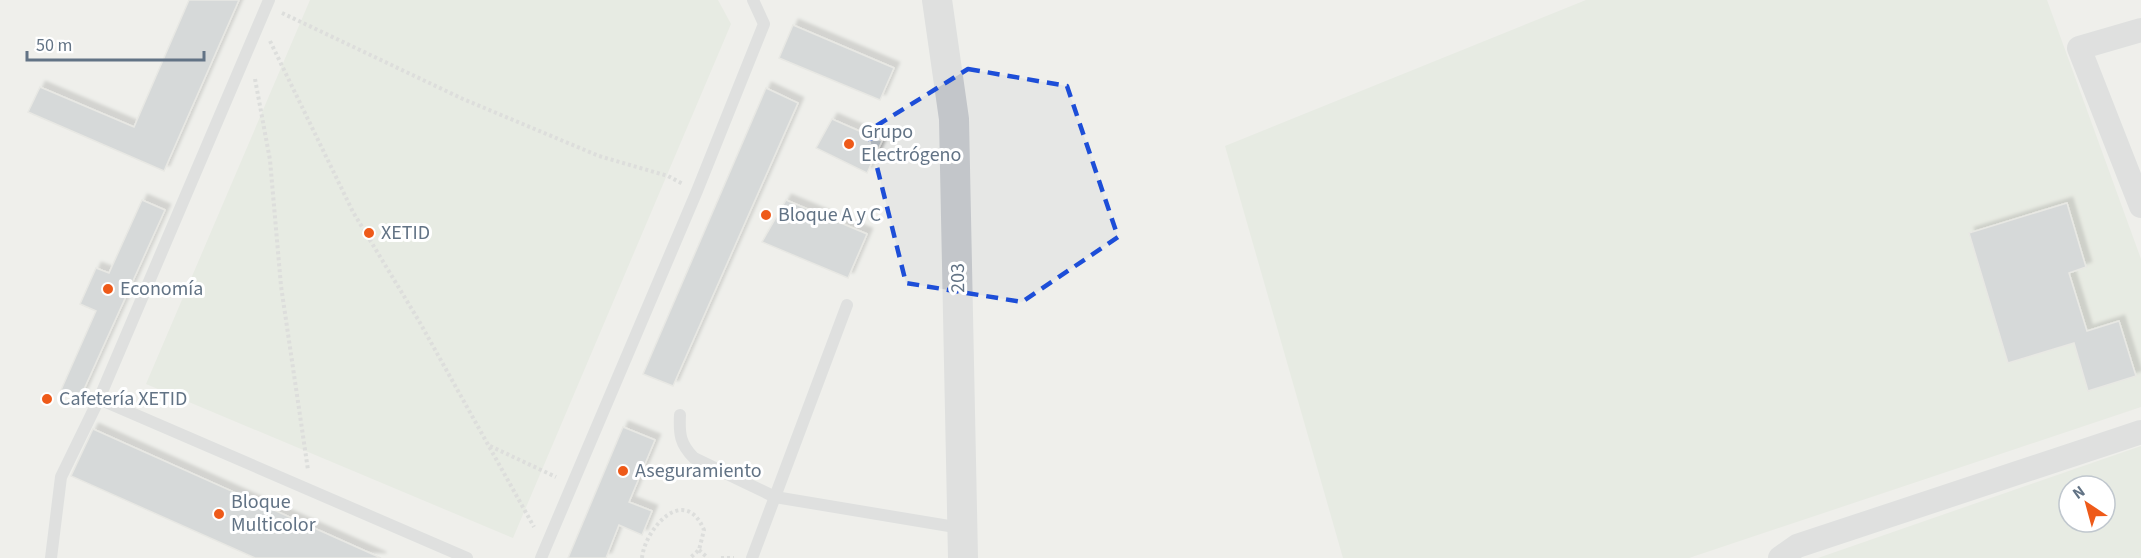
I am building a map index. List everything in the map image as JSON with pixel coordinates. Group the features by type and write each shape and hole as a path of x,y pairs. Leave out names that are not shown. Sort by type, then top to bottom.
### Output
{"street":[{"name":"203","path":"937,0 954,119 963,558"},
{"path":"2141,30 2079,48 2141,206"},
{"path":"1780,558 1797,546 2141,432"}],"lane":[{"path":"543,552 697,191 764,24 753,0"},
{"path":"51,558 61,477 99,399 268,3"},
{"path":"752,558 847,305"},
{"path":"99,399 467,558"},
{"path":"680,415 679,435 684,448 694,458 775,497 963,528"}],"path":[{"path":"268,3 464,99 599,156 668,176 697,191"},
{"path":"260,22 353,212 419,321 489,446 543,552"},
{"path":"249,46 270,160 281,286 311,490"},
{"path":"489,446 572,484"},
{"path":"642,558 648,540 658,524 666,515 675,510 686,510 695,514 704,530 699,549 690,558"},
{"path":"699,549 708,558"},
{"path":"721,558 734,558"}],"highlighted area":[{"path":"968,69 1067,86 1118,237 1022,302 906,283 868,131"}],"shaded area":[{"path":"0,0 2141,0 2141,558 0,558"},
{"path":"310,0 718,0 731,24 513,538 146,384"},
{"path":"1586,0 2047,0 2141,259 2141,407 1689,558 1343,558 1225,146"},
{"path":"2141,446 2141,558 1818,558 2057,475 2057,534 2117,534 2117,474 2060,474"}],"building":[{"path":"189,0 239,0 164,171 28,112 40,87 134,127"},
{"path":"793,25 894,68 880,100 779,58"},
{"path":"766,88 798,103 673,386 643,374"},
{"name":"Grupo Electrógeno","path":"832,119 882,141 867,173 816,148"},
{"name":"Economía","path":"142,200 165,210 80,398 61,390 96,311 80,304 96,268 109,273"},
{"path":"786,200 867,234 848,278 762,242"},
{"path":"2067,203 2086,267 2069,273 2087,331 2119,321 2136,376 2088,391 2074,343 2008,363 1969,233"},
{"name":"Aseguramiento","path":"623,427 655,440 629,502 652,511 642,535 619,525 606,558 568,558"},
{"name":"Bloque Multicolor","path":"93,429 381,558 255,558 71,476"}],"place":[{"name":"Grupo Electrógeno","path":"849,144"},
{"name":"Bloque A y C","path":"766,215"},
{"name":"XETID","path":"369,233"},
{"name":"Economía","path":"108,289"},
{"name":"Cafetería XETID","path":"47,399"},
{"name":"Aseguramiento","path":"623,471"},
{"name":"Bloque Multicolor","path":"219,514"}]}
